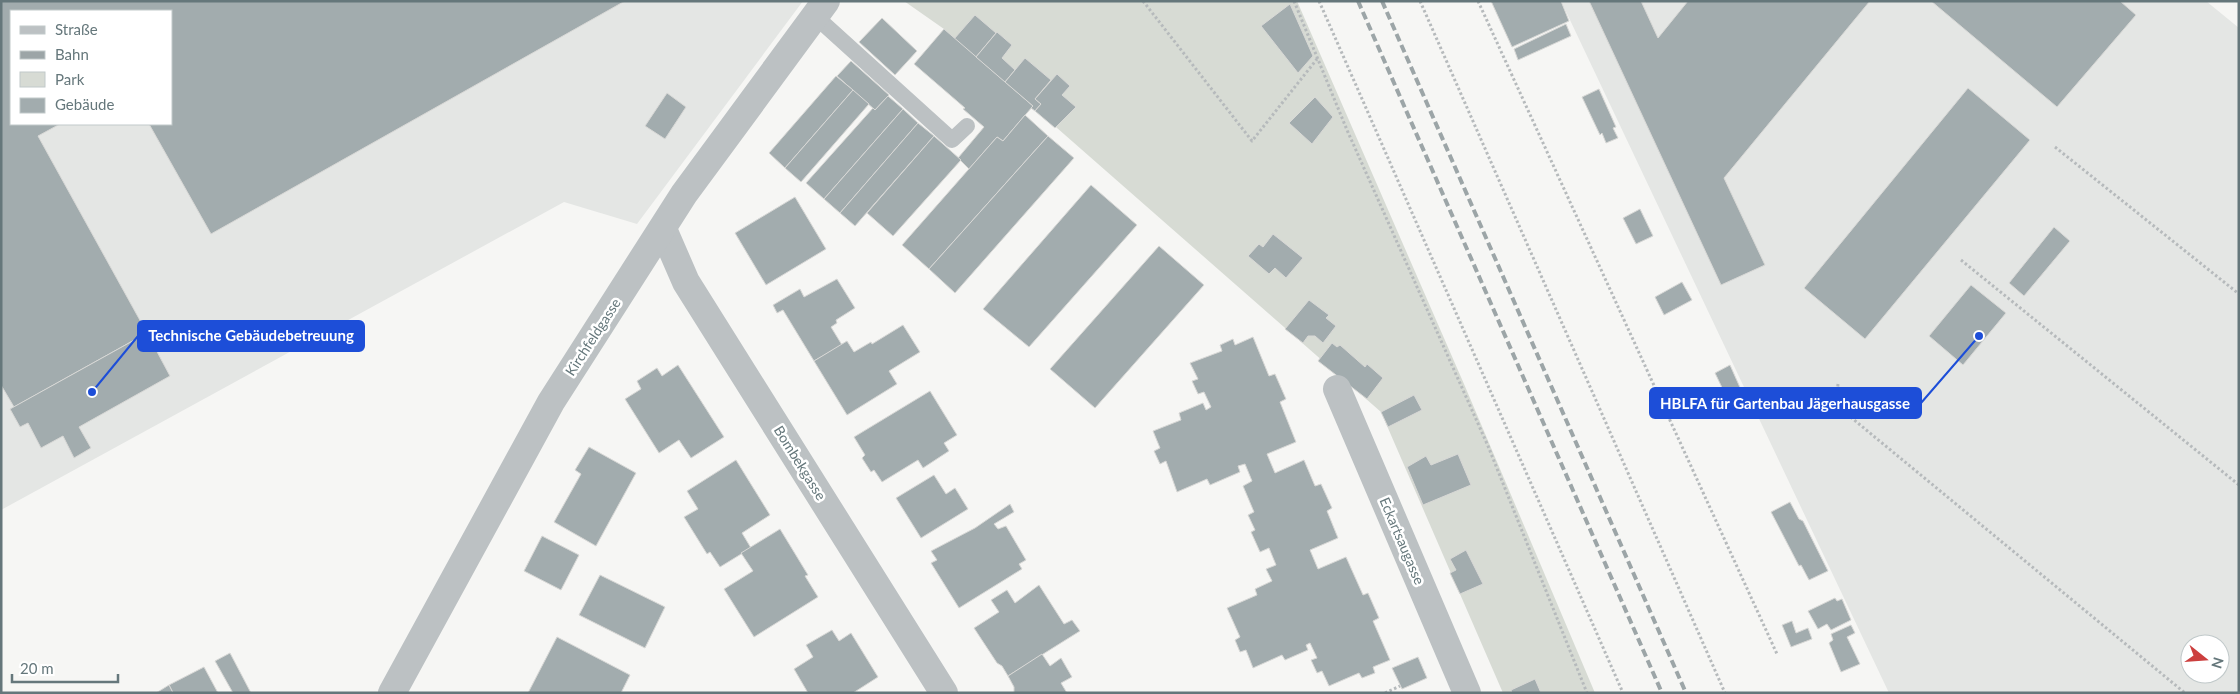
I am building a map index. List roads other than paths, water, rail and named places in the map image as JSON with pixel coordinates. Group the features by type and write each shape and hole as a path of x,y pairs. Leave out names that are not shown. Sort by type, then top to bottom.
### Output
{"street":[{"name":"Kirchfeldgasse","path":"392,693 551,402 684,194 716,148 821,9"},
{"name":"Bombekgasse","path":"663,229 686,282 944,693"},
{"name":"Eckartsaugasse","path":"1337,389 1467,693"}],"lane":[{"path":"821,9 952,140 967,126"}],"railway":[{"path":"1358,1 1662,693"},
{"path":"1382,1 1686,693"}],"place":[{"name":"HBLFA für Gartenbau Jägerhausgasse","path":"1979,336"},
{"name":"Technische Gebäudebetreuung","path":"92,392"}]}
